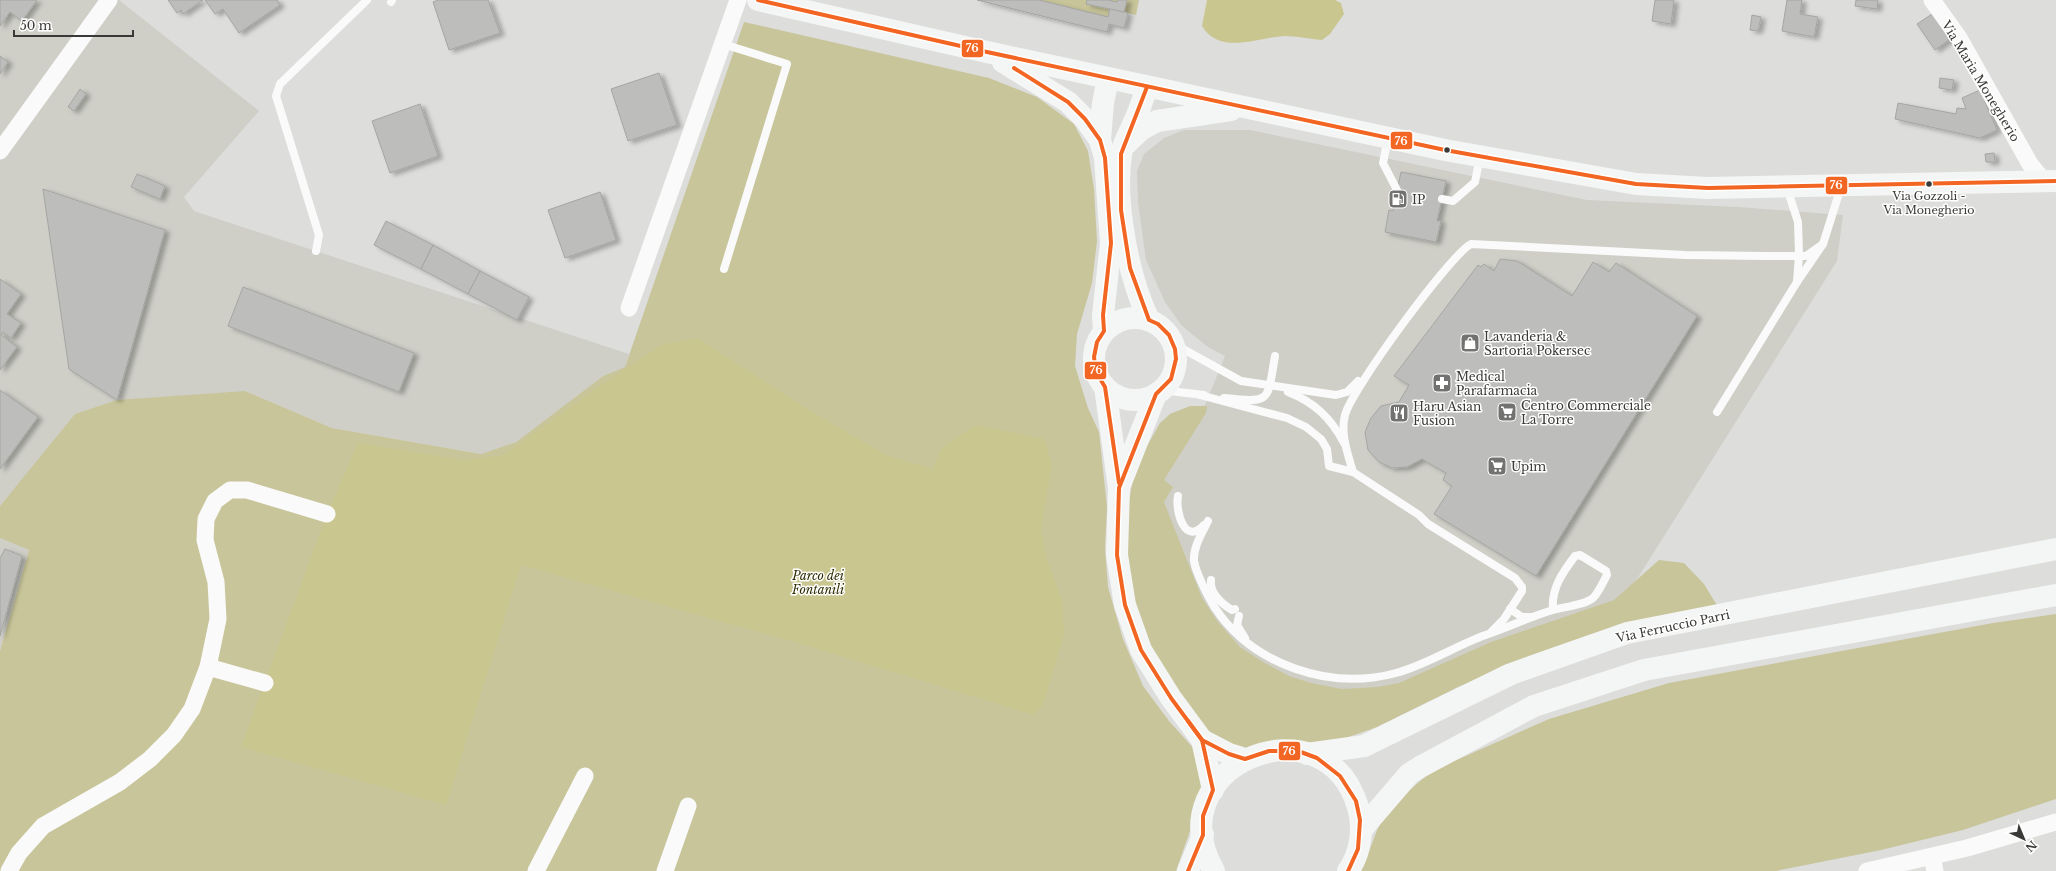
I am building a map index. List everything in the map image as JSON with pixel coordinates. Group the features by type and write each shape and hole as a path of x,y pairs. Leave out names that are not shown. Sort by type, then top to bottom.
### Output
{"street":[{"path":"0,151 109,0"},
{"path":"629,308 738,0"},
{"path":"758,0 1108,79 1389,138 1636,184 1708,188 2050,180"},
{"name":"Via Maria Monegherio","path":"1932,0 1959,38 2030,164 2050,180"},
{"path":"987,52 1068,102 1085,119 1100,140 1105,158 1111,243 1103,315 1104,332"},
{"path":"1100,140 1103,103 1108,79"},
{"path":"1147,87 1140,110 1121,154 1120,176 1124,233 1130,268 1142,307 1149,320"},
{"path":"1124,146 1142,129 1157,121 1248,108"},
{"path":"1139,317 1149,320 1162,327 1174,344 1176,354 1175,369 1171,379 1159,392 1148,398 1132,400 1118,396 1105,387 1098,377 1094,362 1095,347 1104,332 1114,323 1123,319 1139,317"},
{"path":"1105,387 1119,488 1117,556 1125,605 1141,650 1171,698 1202,740 1213,790"},
{"path":"1119,488 1159,392"},
{"path":"9,871 19,853 43,826 120,782 150,760 174,735 192,709 208,667 218,619 216,582 205,540 206,519 215,501 230,490 247,490 327,514"},
{"name":"Via Ferruccio Parri","path":"1214,871 1207,855 1202,836 1203,816 1213,790 1226,773 1245,759 1259,753 1279,750 1307,754 1364,746 1511,674 1627,633 2056,549"},
{"path":"1361,830 1409,774 1534,706 1644,670 2056,595"},
{"path":"208,667 265,683"},
{"path":"1202,740 1229,754 1245,759"},
{"name":"Via Ferruccio Parri","path":"1307,754 1326,763 1346,783 1356,801 1361,830 1358,849 1348,871"},
{"path":"536,871 585,776"},
{"path":"665,871 688,806"},
{"path":"1867,871 1934,864 2056,822"},
{"name":"Via Ferruccio Parri","path":"1188,871 1202,836"}],"lane":[{"path":"316,251 319,235 276,96 280,84 367,0"},
{"path":"723,44 787,64 724,269"},
{"path":"1389,138 1383,163 1397,190"},
{"path":"1442,199 1454,201 1475,182 1480,156"},
{"path":"1717,412 1797,282 1823,244 1841,186"},
{"path":"1786,187 1798,222 1799,255 1797,282"},
{"path":"1345,446 1345,416 1353,396 1369,370 1459,253 1471,244 1685,255 1806,256 1823,244"},
{"path":"1174,344 1241,381 1336,395 1347,392 1369,370"},
{"path":"1159,392 1256,401 1265,397 1270,386 1276,356"},
{"path":"1270,386 1300,396 1321,410 1331,422 1345,446 1353,472"},
{"path":"1200,395 1287,418 1306,427 1321,439 1327,449 1328,466 1353,472 1420,515 1428,524 1520,582 1522,591 1498,627 1486,635"},
{"path":"1178,496 1176,504 1177,512 1183,525 1188,530 1193,532 1200,530 1208,521 1199,539 1194,561 1213,604 1230,628 1247,642 1284,664 1305,673 1332,678 1354,679 1396,673 1486,635 1553,610 1565,608 1593,598 1608,575 1606,571 1580,555 1575,556 1555,587 1552,602 1553,610"},
{"path":"1211,580 1210,584 1218,601 1237,612 1237,625 1247,642"},
{"path":"1510,609 1522,617 1534,617"}],"shaded area":[{"path":"0,0 119,0 259,111 184,197 194,211 629,354 625,367 603,376 516,442 481,454 332,428 245,391 30,471 0,506"},
{"path":"1184,130 1250,130 1587,200 1738,207 1843,215 1837,261 1639,576 1619,601 1392,687 1352,692 1314,689 1275,673 1245,653 1222,631 1201,601 1163,506 1162,480 1201,415 1225,356 1208,347 1182,326 1165,302 1146,260 1138,202 1137,171 1144,154 1164,138"},
{"path":"0,538 29,550 0,651"}],"green space":[{"path":"977,0 1139,0 1136,15 1128,13 1124,28 1109,24 1107,32"},
{"path":"1207,0 1335,0 1341,3 1344,14 1330,34 1322,40 1285,36 1240,43 1229,43 1210,35 1202,26"},
{"name":"Parco dei Fontanili","path":"744,22 989,78 1037,97 1074,124 1088,151 1094,189 1097,241 1092,283 1077,334 1075,366 1088,408 1099,432 1107,507 1105,549 1108,587 1123,639 1143,686 1169,721 1195,750 1204,791 1176,871 0,871 0,651 29,550 0,538 0,506 75,414 117,400 245,391 332,428 481,454 516,442 603,376 625,367"},
{"path":"697,338 809,410 886,455 933,469 941,448 976,425 1044,439 1052,464 1041,529 1046,558 1062,600 1064,634 1044,702 1034,715 798,643 521,565 446,805 241,747 327,514 358,443 464,460 504,455 591,392 661,345"},
{"path":"1190,406 1207,406 1206,413 1164,480 1173,487 1164,502 1202,598 1218,622 1240,647 1289,676 1311,683 1342,689 1377,687 1399,683 1491,642 1614,600 1659,560 1684,563 1704,584 1718,607 1586,636 1532,655 1458,687 1377,727 1343,739 1248,753 1212,739 1187,710 1141,628 1127,573 1126,522 1133,477 1147,446 1160,423 1170,414"},
{"path":"2056,614 2056,799 1963,830 1881,850 1776,871 1361,871 1378,828 1388,812 1403,796 1434,770 1549,719 1669,683 1993,623"}],"building":[{"path":"0,0 37,0 22,21 10,12 0,26"},
{"path":"168,0 203,0 183,14 181,10 177,13"},
{"path":"205,0 277,0 280,5 239,33 223,9 215,14"},
{"path":"438,0 488,0 500,33 449,50 433,2"},
{"path":"977,0 1039,0 1108,17 1110,8 1128,13 1124,28 1109,24 1107,32"},
{"path":"1087,0 1108,0 1117,2 1118,0 1127,0 1124,12 1086,4"},
{"path":"1655,0 1674,0 1671,24 1652,21"},
{"path":"1787,0 1802,0 1800,14 1818,17 1814,37 1782,31"},
{"path":"1856,0 1878,0 1877,9 1855,6"},
{"path":"1932,14 1950,39 1935,50 1917,24"},
{"path":"1752,15 1761,17 1758,31 1750,30"},
{"path":"0,56 8,62 0,74"},
{"path":"659,73 677,125 628,141 611,89"},
{"path":"1940,78 1954,80 1952,90 1939,88"},
{"path":"80,89 86,94 74,111 68,107"},
{"path":"1980,90 1997,130 1980,138 1895,119 1898,103 1956,114 1957,108 1966,109 1962,98"},
{"path":"420,104 438,156 390,173 372,121"},
{"path":"1994,153 1995,162 1986,162 1985,154"},
{"path":"1401,172 1446,181 1437,221 1441,221 1436,242 1385,232 1389,210 1393,211"},
{"path":"137,174 165,186 160,199 131,187"},
{"path":"43,189 165,230 117,400 69,369"},
{"path":"600,192 616,240 565,258 548,210"},
{"path":"386,221 433,245 421,269 374,245"},
{"path":"433,245 480,271 468,294 421,269"},
{"name":"Centro Commerciale La Torre","path":"1500,259 1517,261 1572,296 1593,262 1609,272 1616,263 1697,316 1536,576 1434,514 1452,486 1443,480 1446,473 1422,459 1407,467 1392,468 1379,462 1368,450 1365,432 1371,418 1381,406 1399,402 1409,385 1394,376 1478,265 1481,267 1484,264 1494,271"},
{"path":"480,271 529,297 517,320 468,294"},
{"path":"0,279 21,294 7,314 21,323 11,338 3,332 1,335 17,347 0,370"},
{"path":"243,287 414,353 399,392 228,326"},
{"path":"0,390 38,417 0,469"},
{"path":"5,549 22,556 0,636 0,558"}],"transit line":[{"name":"76","path":"758,0 987,52 1445,150 1636,184 1708,188 2056,181"},
{"name":"76","path":"1014,68 1068,102 1085,119 1100,140 1105,158 1111,243 1103,315 1104,331 1097,342 1094,357 1096,372 1105,387 1119,483"},
{"name":"76","path":"1147,87 1121,154 1121,210 1130,268 1149,320 1158,324 1169,335 1175,349 1176,359 1171,379 1156,394 1119,488 1117,555 1125,605 1141,650 1171,698 1202,740 1229,754 1245,759 1269,751 1298,751 1317,758 1340,776 1356,801 1360,820 1358,849 1348,871"},
{"name":"76","path":"1188,721 1202,740 1213,790 1203,816 1203,835 1188,871"}],"place":[{"name":"Via Gozzoli - Via Monegherio","path":"1929,184"},
{"name":"IP","path":"1398,199"},
{"name":"Lavanderia & Sartoria Pokersec","path":"1470,343"},
{"name":"Medical Parafarmacia","path":"1442,383"},
{"name":"Centro Commerciale La Torre","path":"1507,412"},
{"name":"Haru Asian Fusion","path":"1399,413"},
{"name":"Upim","path":"1497,466"}]}
